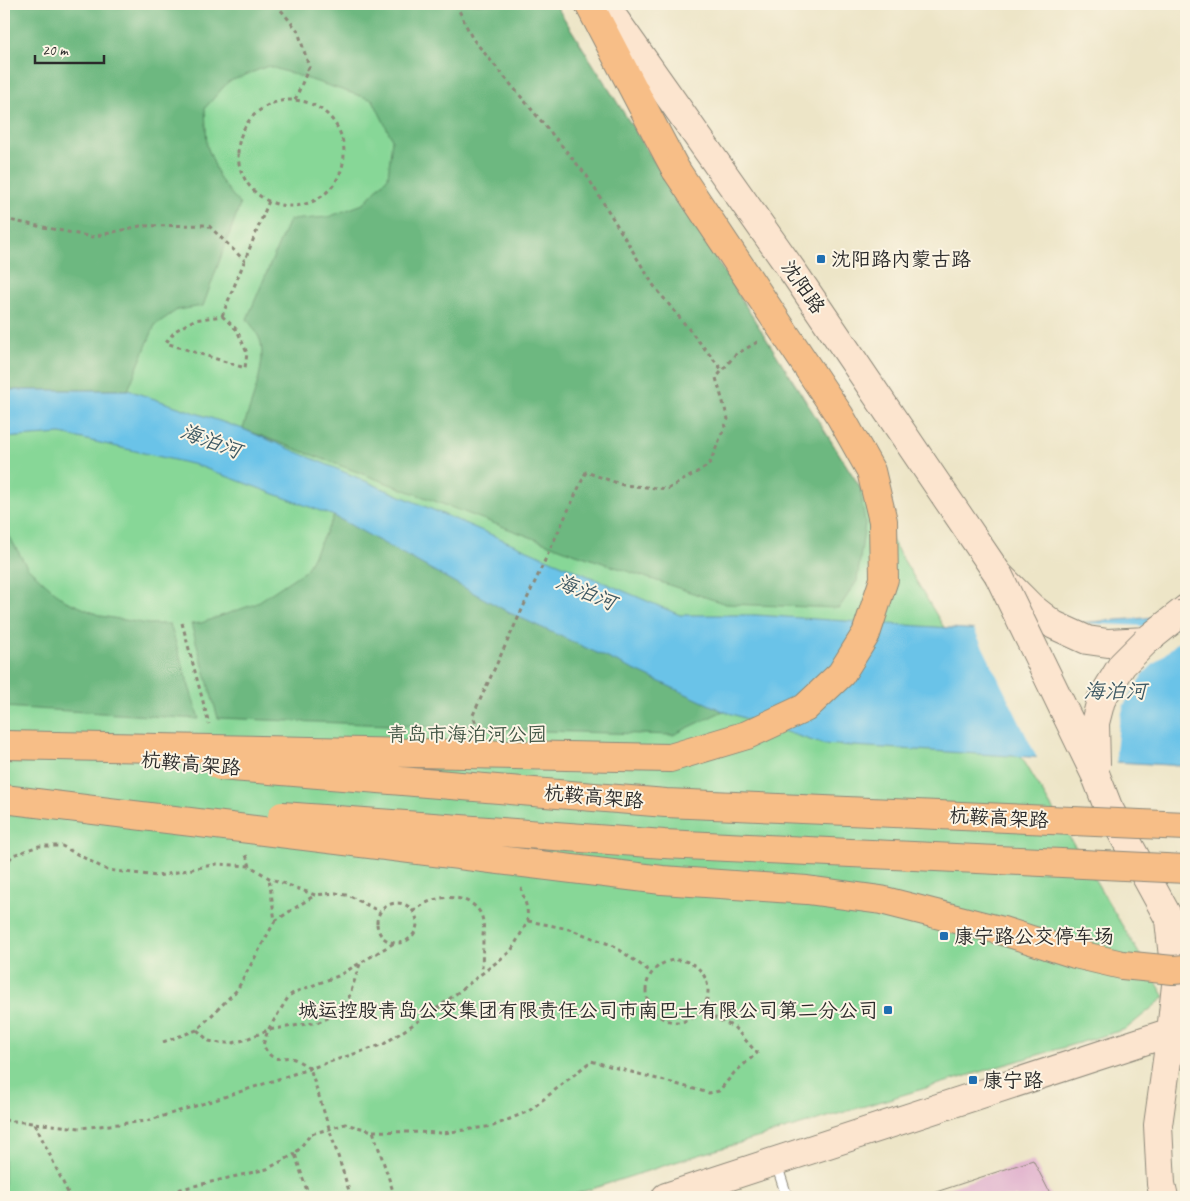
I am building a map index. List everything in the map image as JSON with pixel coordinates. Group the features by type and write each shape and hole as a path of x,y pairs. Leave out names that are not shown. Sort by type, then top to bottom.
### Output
{"highway":[{"path":"4,745 670,758 747,735 805,708 841,674 866,634 884,579 883,521 871,471 840,416 676,170 589,4"},
{"name":"杭鞍高架路","path":"4,750 666,803 1186,826"},
{"name":"杭鞍高架路","path":"4,795 664,844 1186,869"},
{"path":"4,800 662,880 806,890 881,900 1003,931 1075,954 1122,965 1173,970 1186,969"}],"main road":[{"name":"沈阳路","path":"604,4 796,276 998,574"},
{"path":"998,574 1032,607 1054,625 1087,640 1108,643 1146,641"},
{"path":"998,574 1096,776 1108,807 1186,949"},
{"path":"1096,776 1095,723 1102,700 1122,664 1146,641 1184,613"},
{"path":"1164,1197 1161,1184 1158,1125 1176,985 1170,920"},
{"path":"666,1197 1171,1032"}],"lane":[{"path":"776,1162 787,1197"}],"path":[{"path":"276,4 298,31 309,67 295,100"},
{"path":"456,4 472,38 587,176 654,286 722,370"},
{"path":"295,100 312,104 327,114 338,128 344,145 343,163 337,179 326,193 311,202 294,206 276,205 269,201 248,186 240,170 237,153 240,136 249,120 262,109 278,102 295,100"},
{"path":"222,316 269,201"},
{"path":"4,219 92,237 140,226 208,225 245,260"},
{"path":"222,316 238,330 247,353 245,368 166,343 175,332 194,320 222,316"},
{"path":"515,625 586,472 623,485 668,489 709,465 728,419 716,378 735,355 762,339"},
{"path":"4,866 13,855 39,846 62,846 108,870 158,876 217,864 250,866 269,878 315,895 336,893 350,896 380,912"},
{"path":"269,878 275,921"},
{"path":"164,1042 197,1030 237,990 275,921 315,895"},
{"path":"413,912 428,902 444,898 457,898 475,906 481,912 484,922 482,974"},
{"path":"351,1197 310,1068 292,1058 273,1058 268,1055 263,1045 268,1030 289,996 338,976 394,943 407,940 416,930 416,918 408,907 397,904 390,905 380,912 377,925 383,937 394,943"},
{"path":"528,922 569,930 614,946 651,972"},
{"path":"677,959 687,961 696,966 703,973 707,982 706,1002 701,1011 693,1018 683,1022 672,1022 653,1012 645,992 646,982 651,972 658,965 677,959"},
{"path":"197,1030 209,1041 233,1043 268,1030 320,1022 330,1017 343,1006 349,997 360,963"},
{"path":"156,1197 181,1189 267,1169 295,1154 311,1134 345,1124 373,1131 443,1133 492,1126 529,1111 591,1062 709,1093 719,1091 734,1073 758,1053 734,1027 701,1011"},
{"path":"4,1120 80,1128 147,1121 310,1068"},
{"path":"35,1123 70,1197"},
{"path":"373,1131 395,1197"},
{"path":"295,1154 309,1197"}],"green space":[{"name":"青岛市海泊河公园","path":"4,4 555,4 860,487 1165,997 1126,1029 682,1160 566,1197 4,1197"},
{"path":"4,4 555,4 860,487 865,523 857,581 839,608 726,604 570,552 243,429 259,375 262,353 259,337 247,319 289,220 328,217 363,204 388,177 392,139 373,100 268,66 228,82 205,108 207,146 220,179 240,205 203,306 177,310 155,325 128,390 4,390"},
{"path":"334,516 723,711 673,735 218,718 191,624 201,623 255,604 306,570"},
{"path":"4,527 27,567 64,600 101,616 148,624 170,624 199,719 4,707"}],"water":[{"name":"海泊河","path":"4,390 128,390 243,429 680,615 756,615 980,630 1186,615 1186,766 822,744 723,711 510,613 334,516 196,465 61,434 4,438"}],"pier":[{"path":"1060,622 1186,628 1186,638 1176,644 1144,673 1124,705 1119,724 1116,751 1117,764 1038,760 973,627"}],"building":[{"path":"1033,1160 1052,1197 921,1197"}],"place":[{"name":"沈阳路内蒙古路","path":"821,259"},
{"name":"康宁路公交停车场","path":"944,936"},
{"name":"城运控股青岛公交集团有限责任公司市南巴士有限公司第二分公司","path":"888,1010"},
{"name":"康宁路","path":"973,1080"}]}
